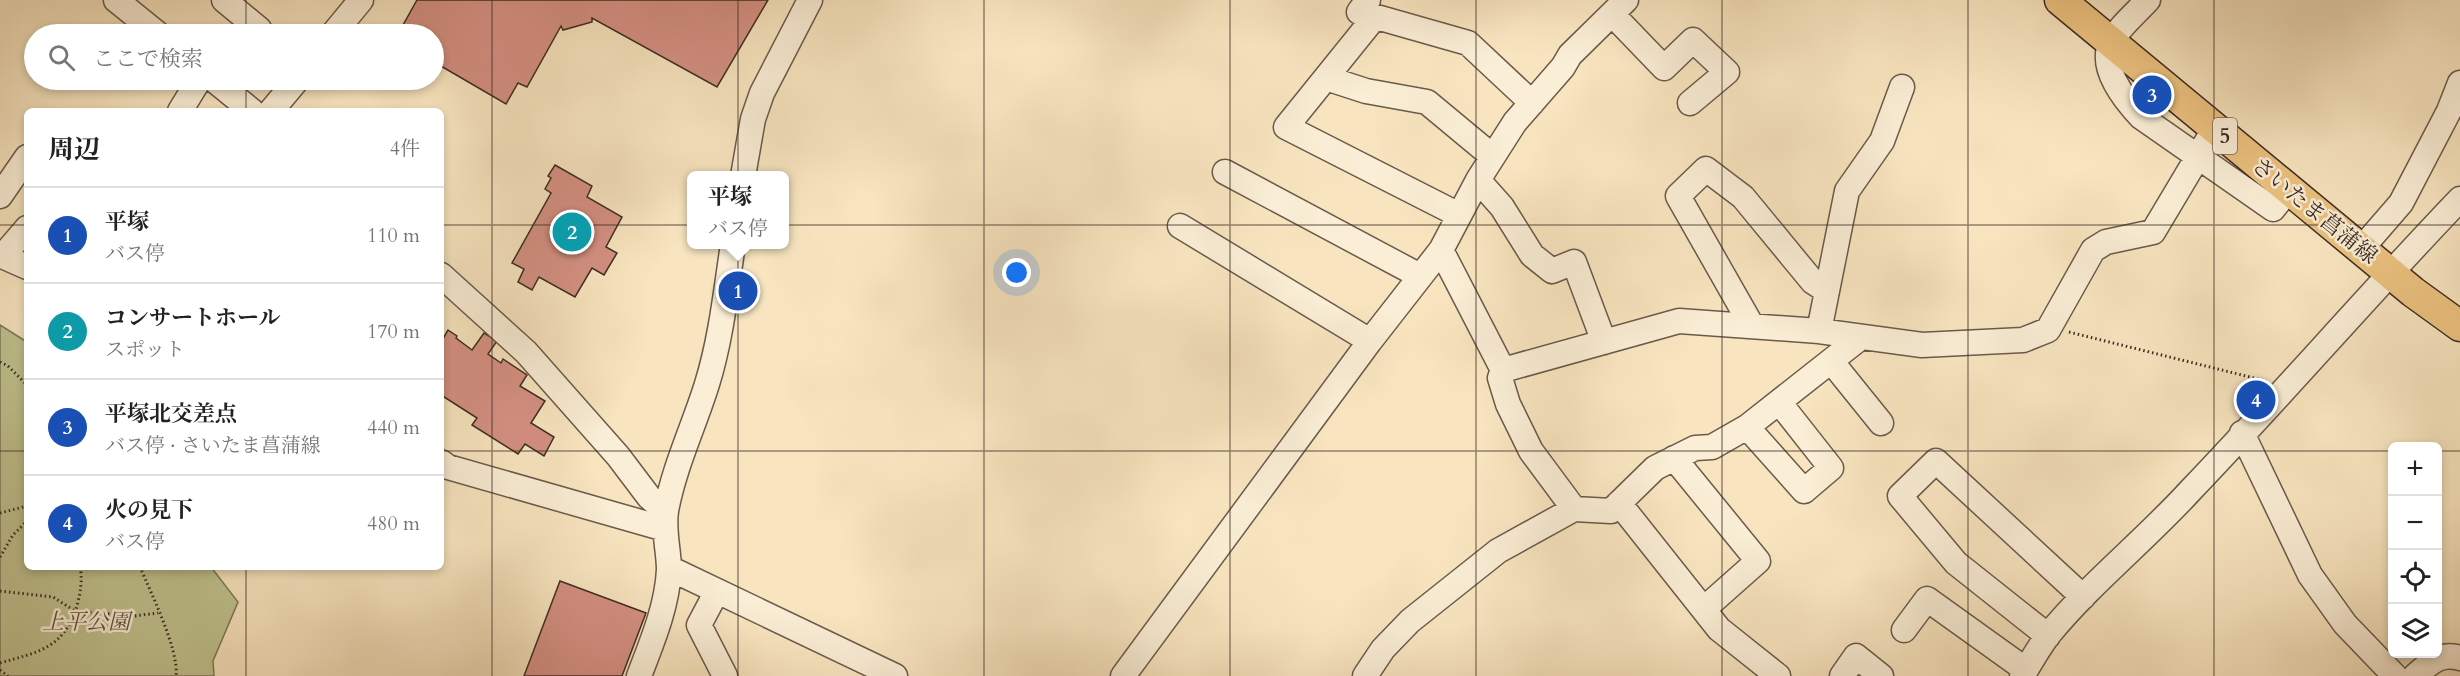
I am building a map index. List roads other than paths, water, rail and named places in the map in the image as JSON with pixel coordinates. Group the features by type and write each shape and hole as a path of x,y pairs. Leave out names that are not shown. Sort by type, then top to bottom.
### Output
{"main road":[{"name":"さいたま菖蒲線","path":"2060,0 2435,310 2460,326"}],"street":[{"path":"116,0 146,24"},
{"path":"224,0 253,24"},
{"path":"341,24 361,0"},
{"path":"744,171 753,119 762,93 810,0"},
{"path":"2148,0 2111,41 2108,55 2109,66 2120,91 2130,106 2141,117 2197,158 2273,209 2289,189"},
{"path":"1123,676 1441,250 1478,180 1515,122 1563,67 1570,55 1619,7 1664,68 1693,40 1727,72 1690,103"},
{"path":"1458,215 1286,127 1326,78 1371,9 1468,43 1532,103"},
{"path":"1326,78 1366,91 1427,102 1492,156"},
{"path":"2362,248 2401,203 2449,111 2460,83"},
{"path":"1819,331 1847,191 1882,141 1902,87"},
{"path":"183,108 201,90"},
{"path":"224,90 248,108"},
{"path":"274,108 289,90"},
{"path":"1503,370 1679,321 1819,331 1922,345 2023,340 2050,327 2093,250 2106,242 2153,232 2215,128"},
{"path":"0,196 24,161"},
{"path":"1752,326 1678,196 1706,169 1743,197 1813,282 1827,291"},
{"path":"1225,172 1420,276"},
{"path":"1478,180 1502,207 1532,255 1552,271 1574,262 1604,342"},
{"path":"1904,630 1927,599 2024,673 2048,636 2083,597 2151,532 2460,199"},
{"path":"1180,226 1371,341"},
{"path":"24,231 2,256 24,266"},
{"path":"639,676 664,605 669,568 666,521 673,482 707,382 723,308 732,249"},
{"path":"1441,250 1503,370 1500,378 1531,452 1574,509"},
{"path":"444,278 526,352 618,456 666,521"},
{"path":"1365,676 1383,649 1410,621 1498,551 1574,509 1611,511 1655,468 1695,448 1712,447 1747,428 1860,338"},
{"path":"1831,361 1881,423"},
{"path":"1747,428 1804,491 1831,468 1779,402"},
{"path":"2242,433 2310,575 2345,624 2396,676"},
{"path":"1674,458 1758,561 1705,608"},
{"path":"2048,636 1956,563 1900,496 1936,460 2083,597"},
{"path":"444,464 666,521"},
{"path":"1619,503 1705,608 1719,629 1778,676"},
{"path":"669,568 895,676"},
{"path":"717,591 699,624 717,671"},
{"path":"1842,676 1856,656 1881,676"},
{"path":"2415,676 2433,659 2456,661"}],"place":[{"name":"平塚北交差点","path":"2152,95"},
{"name":"コンサートホール","path":"572,232"},
{"name":"平塚","path":"738,291"},
{"name":"火の見下","path":"2256,400"}],"park label":[{"name":"上平公園","path":"86,621"}]}
